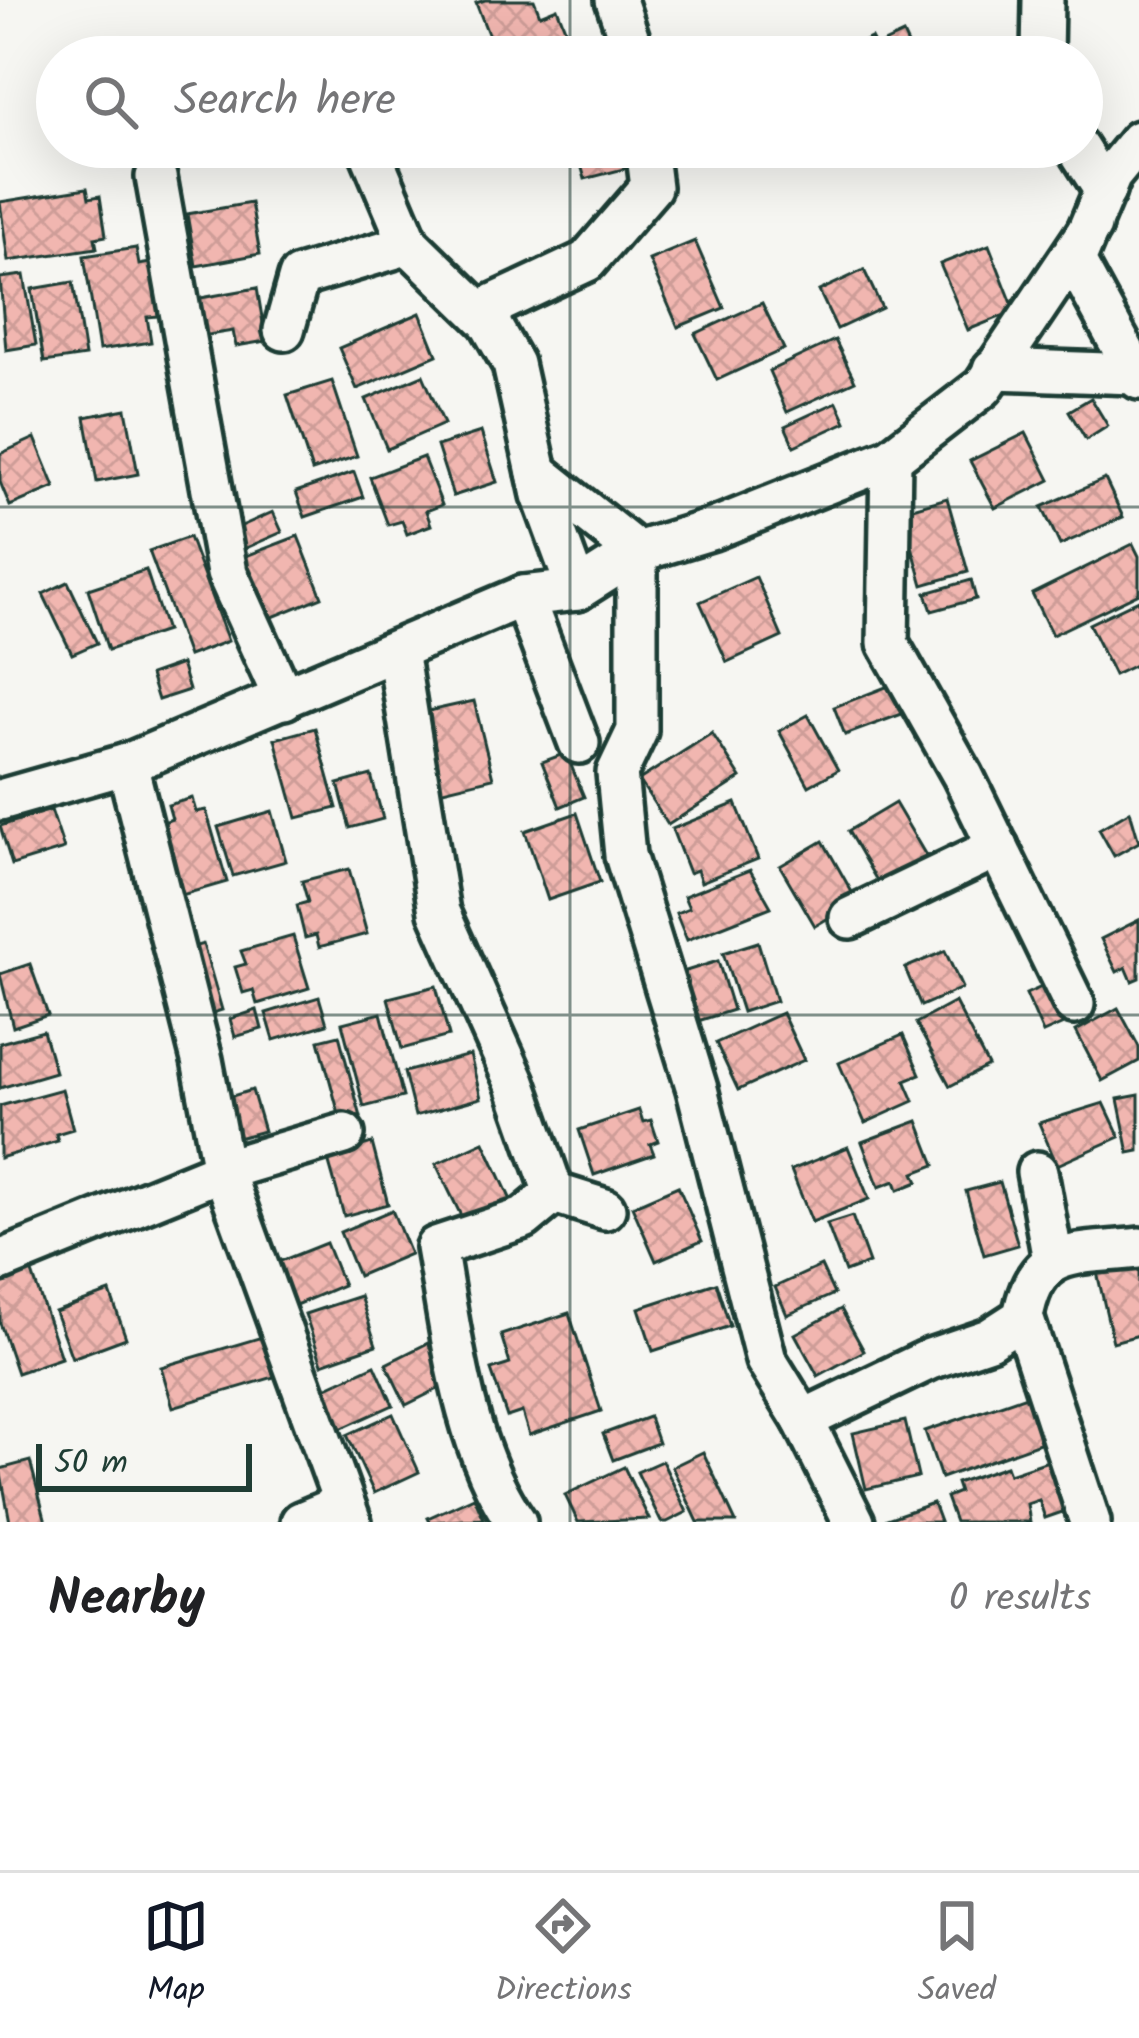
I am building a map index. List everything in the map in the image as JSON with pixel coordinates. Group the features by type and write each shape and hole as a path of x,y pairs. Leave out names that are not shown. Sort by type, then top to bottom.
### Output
{"street":[{"path":"616,0 628,36"},
{"path":"1042,36 1043,0"},
{"path":"0,800 127,764 524,596 577,590 637,552 713,529 891,458 983,388 1139,142"},
{"path":"377,168 409,244 489,322 513,364 537,472 577,590"},
{"path":"489,322 495,304 587,261 651,187 649,168"},
{"path":"1084,168 1098,208 1075,261 1137,377"},
{"path":"156,177 227,573 284,699"},
{"path":"284,330 299,277 409,244"},
{"path":"993,369 1137,377"},
{"path":"891,458 889,643 998,847 1074,1004"},
{"path":"537,472 637,552"},
{"path":"637,552 637,731 617,773 625,855 698,1089 766,1360 803,1420 854,1522"},
{"path":"524,596 579,743"},
{"path":"397,650 439,912 515,1082 554,1193"},
{"path":"127,764 202,1060 223,1170 347,1513 301,1522"},
{"path":"850,918 998,847"},
{"path":"0,1261 223,1170 344,1134"},
{"path":"1037,1172 1053,1260"},
{"path":"554,1193 605,1208"},
{"path":"516,1522 494,1490 469,1406 436,1247 524,1218 554,1193"},
{"path":"1090,1522 1023,1317 1029,1281 1053,1260 1139,1248"},
{"path":"803,1420 930,1359 989,1340 1023,1317"}],"building":[{"path":"534,0 540,15 557,8 568,36 489,36 476,3"},
{"path":"582,168 627,168 585,179"},
{"path":"87,188 89,198 100,196 106,236 95,238 97,248 8,261 0,202"},
{"path":"251,203 260,254 196,266 187,214"},
{"path":"695,241 724,308 678,327 649,260"},
{"path":"989,245 1015,311 968,330 940,264"},
{"path":"136,248 139,265 150,263 159,316 147,317 151,342 99,350 84,256"},
{"path":"864,270 882,308 837,329 819,291"},
{"path":"24,275 36,345 6,350 0,278"},
{"path":"73,282 85,356 44,362 32,289"},
{"path":"257,288 266,341 236,346 233,331 202,336 195,299"},
{"path":"762,303 784,349 717,380 695,334"},
{"path":"420,313 437,355 357,389 339,348"},
{"path":"835,340 855,381 787,412 769,371"},
{"path":"423,375 444,424 387,449 366,399"},
{"path":"332,381 357,456 312,471 287,395"},
{"path":"1091,398 1108,426 1086,440 1069,411"},
{"path":"837,402 846,422 794,446 785,426"},
{"path":"126,409 138,474 97,482 85,417"},
{"path":"481,432 497,482 453,496 437,446"},
{"path":"1026,433 1050,480 995,508 970,461"},
{"path":"35,438 55,487 10,506 0,482 0,454"},
{"path":"423,457 442,505 426,511 431,525 407,534 402,521 388,525 370,477"},
{"path":"354,472 363,497 305,517 296,492"},
{"path":"1105,479 1123,517 1060,545 1042,507"},
{"path":"947,498 968,572 923,585 902,511"},
{"path":"273,512 282,532 237,552 228,532"},
{"path":"298,536 322,597 263,621 238,559"},
{"path":"189,537 228,641 188,656 149,551"},
{"path":"1133,544 1139,556 1139,593 1052,635 1032,594"},
{"path":"146,570 166,631 108,650 88,589"},
{"path":"756,577 782,637 727,662 700,602"},
{"path":"971,580 976,599 932,611 926,593"},
{"path":"68,582 97,643 72,654 43,594"},
{"path":"1139,600 1139,663 1114,675 1089,624"},
{"path":"181,664 189,690 158,700 150,675"},
{"path":"899,682 910,711 845,735 834,707"},
{"path":"474,701 493,778 439,791 420,713"},
{"path":"808,715 838,770 809,786 779,731"},
{"path":"315,728 337,808 297,818 275,739"},
{"path":"712,733 741,778 668,825 639,780"},
{"path":"566,753 584,797 560,807 542,762"},
{"path":"371,775 383,819 350,828 338,784"},
{"path":"192,798 196,812 206,810 227,882 182,895 161,823 172,819 168,805"},
{"path":"736,803 758,859 701,882 697,870 689,873 672,829"},
{"path":"895,803 928,859 880,886 848,831"},
{"path":"51,810 64,849 12,865 0,826"},
{"path":"272,811 286,861 233,876 218,827"},
{"path":"1130,811 1139,842 1114,856 1099,829"},
{"path":"577,813 600,882 548,900 525,831"},
{"path":"823,841 857,901 815,926 780,866"},
{"path":"349,869 367,934 319,947 316,935 305,938 297,905 308,902 302,881"},
{"path":"750,870 771,907 687,940 676,913 689,908 684,896"},
{"path":"1139,920 1139,978 1132,981 1126,967 1117,972 1101,939"},
{"path":"293,936 309,988 257,1004 253,990 243,993 235,967 246,964 241,951"},
{"path":"758,942 776,1001 742,1012 723,953"},
{"path":"203,944 222,1010 206,1015 186,949"},
{"path":"945,951 962,988 921,1006 905,968"},
{"path":"718,961 733,1010 685,1025 670,976"},
{"path":"30,964 48,1015 13,1027 0,974"},
{"path":"1053,982 1070,1021 1043,1033 1026,994"},
{"path":"436,986 449,1036 402,1049 388,998"},
{"path":"319,997 327,1024 274,1040 266,1013"},
{"path":"955,1002 988,1066 950,1086 916,1023"},
{"path":"1118,1008 1139,1047 1139,1061 1102,1081 1076,1031"},
{"path":"257,1010 262,1029 235,1037 230,1019"},
{"path":"381,1013 403,1097 364,1107 342,1023"},
{"path":"782,1013 804,1060 738,1090 716,1043"},
{"path":"43,1031 55,1072 0,1088 0,1043"},
{"path":"339,1035 361,1117 341,1122 319,1040"},
{"path":"903,1035 920,1074 905,1080 914,1101 865,1123 839,1063"},
{"path":"470,1055 481,1098 415,1116 404,1072"},
{"path":"62,1089 73,1129 56,1134 58,1141 0,1158 0,1106"},
{"path":"252,1090 264,1131 234,1139 222,1099"},
{"path":"1139,1095 1139,1151 1129,1153 1118,1099"},
{"path":"1104,1103 1120,1137 1057,1165 1039,1123"},
{"path":"639,1110 643,1122 651,1120 658,1141 650,1144 654,1154 594,1175 579,1130"},
{"path":"918,1121 935,1165 914,1173 918,1182 898,1190 895,1181 879,1187 862,1142"},
{"path":"484,1142 511,1200 464,1222 436,1164"},
{"path":"372,1143 388,1204 344,1216 327,1156"},
{"path":"848,1147 869,1199 812,1222 791,1170"},
{"path":"1000,1182 1018,1245 984,1255 966,1191"},
{"path":"678,1186 702,1241 656,1261 632,1206"},
{"path":"392,1210 410,1254 358,1276 340,1232"},
{"path":"852,1216 869,1263 845,1272 827,1224"},
{"path":"326,1243 343,1285 291,1307 273,1264"},
{"path":"1139,1259 1139,1335 1113,1342 1096,1268"},
{"path":"821,1266 834,1294 787,1315 775,1287"},
{"path":"30,1267 61,1358 17,1373 0,1323 0,1277"},
{"path":"716,1283 730,1326 653,1351 639,1308"},
{"path":"110,1292 126,1338 72,1358 55,1312"},
{"path":"360,1296 376,1345 322,1364 305,1314"},
{"path":"841,1309 864,1351 818,1376 795,1334"},
{"path":"569,1313 601,1411 529,1435 522,1412 507,1417 491,1370 510,1364 501,1335"},
{"path":"262,1337 274,1377 173,1407 161,1367"},
{"path":"428,1343 448,1384 406,1405 386,1364"},
{"path":"375,1365 393,1405 340,1429 323,1389"},
{"path":"1032,1394 1048,1440 941,1478 925,1431"},
{"path":"393,1414 419,1472 374,1493 347,1435"},
{"path":"649,1417 658,1443 613,1460 603,1434"},
{"path":"905,1421 918,1477 866,1489 853,1433"},
{"path":"703,1452 736,1522 698,1522 672,1467"},
{"path":"1054,1459 1071,1509 1045,1518 1039,1500 1027,1504 1030,1522 955,1522 946,1497 959,1492 956,1483 1006,1466 1009,1474"},
{"path":"30,1461 46,1522 10,1522 0,1469"},
{"path":"662,1461 687,1512 667,1522 661,1522 637,1472"},
{"path":"624,1467 649,1519 578,1522 565,1495"},
{"path":"474,1497 484,1519 430,1522 428,1518"},
{"path":"933,1503 940,1522 888,1522 887,1519"}]}
